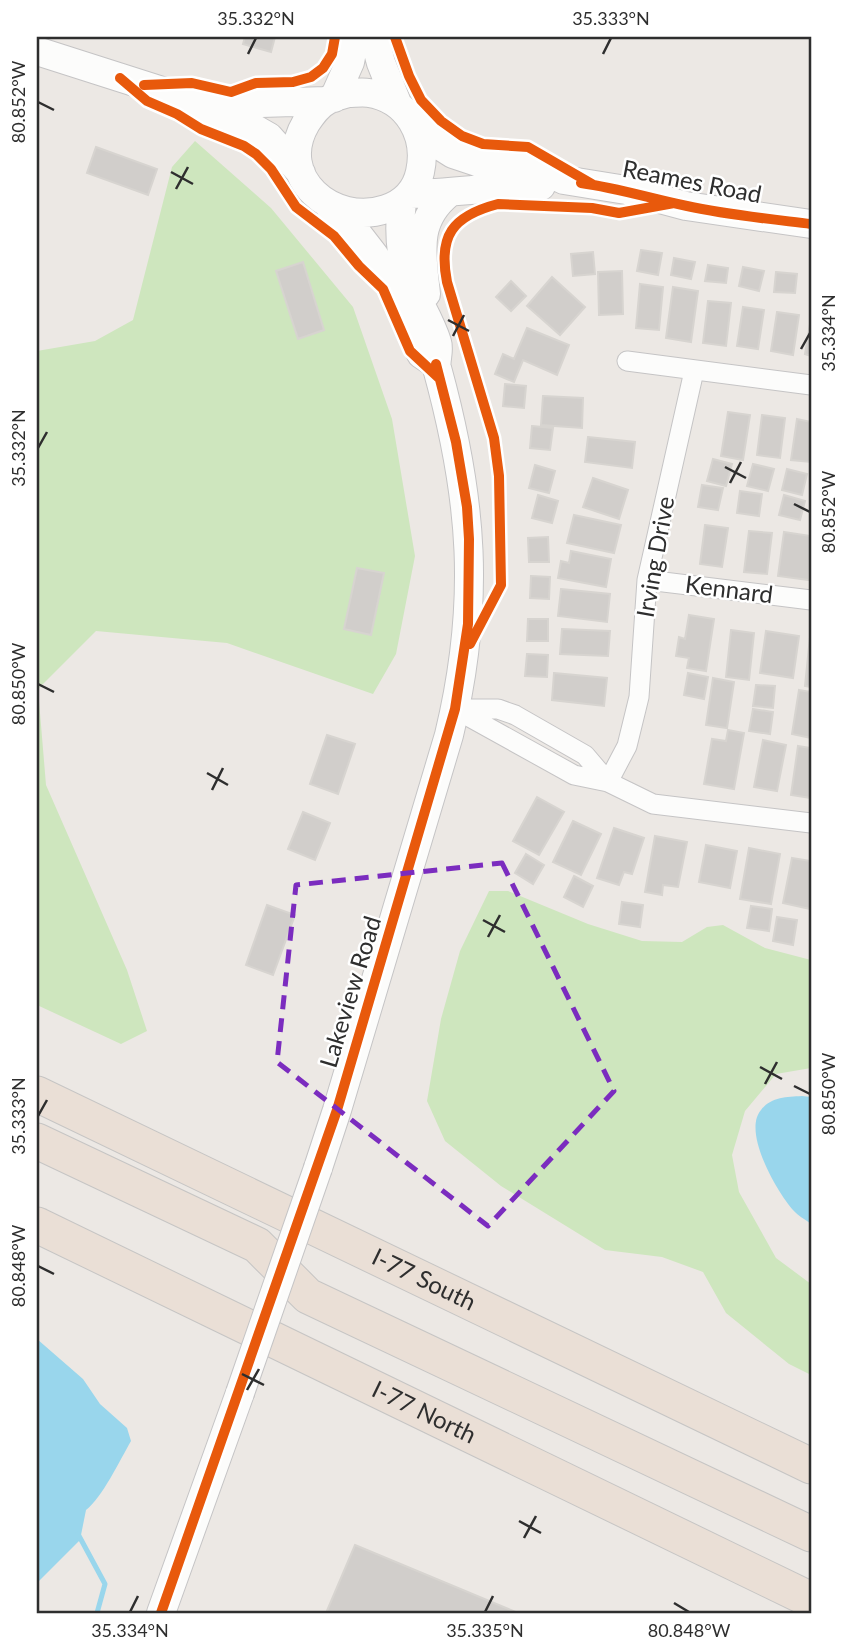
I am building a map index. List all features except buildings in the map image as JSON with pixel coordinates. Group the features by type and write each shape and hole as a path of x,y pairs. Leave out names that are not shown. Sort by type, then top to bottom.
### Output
{"highway":[{"name":"I-77 South","path":"37,1094 811,1466"},
{"path":"37,1141 205,1233"},
{"path":"37,1167 205,1233 257,1245 282,1271 315,1275 361,1308 811,1534"},
{"name":"I-77 North","path":"37,1224 811,1600"},
{"path":"361,1308 811,1507"}],"main road":[{"path":"301,173 298,153 302,131 313,113 330,99 350,62 355,37"},
{"path":"37,51 178,96 202,111 262,133 281,149 301,173 311,192 328,206 352,214 369,214 390,208 406,197 419,179 423,157 421,137 380,63 374,37"},
{"path":"178,96 208,96 261,103 330,99 348,93 370,93 406,113"},
{"name":"Reames Road","path":"406,113 434,142 453,154 482,164 541,169 564,180 626,190 685,206 811,224"},
{"name":"Reames Road","path":"406,197 509,185 540,186 564,180"},
{"path":"429,321 422,247 426,221 435,204 449,193"},
{"name":"Lakeview Road","path":"161,1613 318,1168 455,709 468,624 467,507 456,442 436,364 439,346 407,276 400,246 406,197"},
{"name":"Lakeview Road","path":"328,206 350,223 374,255 393,290 421,354 436,364"}],"street":[{"path":"627,361 811,385"},
{"name":"Irving Drive","path":"608,782 627,746 639,697 647,580 694,371"},
{"name":"Kennard","path":"647,580 811,600"},
{"path":"455,709 498,709 515,715 585,755 608,782 653,804 811,823"}],"highlighted area":[{"path":"502,863 614,1091 488,1226 277,1062 296,885"}],"green space":[{"path":"195,141 271,208 353,307 392,419 415,556 396,654 373,694 227,643 96,631 38,689 46,785 127,970 147,1031 121,1044 37,1005 37,351 95,341 133,320 172,167"},
{"path":"489,891 508,891 588,924 642,941 682,942 707,927 723,925 765,948 811,960 811,1068 776,1074 745,1111 732,1155 739,1192 776,1258 811,1284 811,1375 789,1364 726,1313 703,1272 662,1257 605,1250 501,1186 445,1141 427,1101 441,1019 460,951"}],"water":[{"path":"811,1097 811,1224 795,1212 779,1190 764,1162 756,1132 756,1120 769,1102 779,1098"},
{"path":"37,1339 83,1379 100,1404 127,1428 131,1441 104,1488 86,1510 80,1540 37,1583"}],"waterway":[{"path":"78,1534 105,1584 97,1613"}],"cycle path":[{"path":"144,85 192,83 231,92 256,83 293,82 311,77 323,68 332,54 335,37"},
{"path":"395,37 421,100 441,121 462,136 483,144 528,147 592,184"},
{"path":"120,78 147,101 256,154 271,169 296,207 334,236 383,289 410,351 439,378"},
{"path":"581,183 702,209 811,224"},
{"path":"470,644 501,585 499,476 494,438 447,282 447,240 459,222 469,215 498,204 592,208 619,213 674,203"},
{"path":"161,1613 337,1110 455,709 468,624 469,539 467,507 456,442 436,364"}]}
